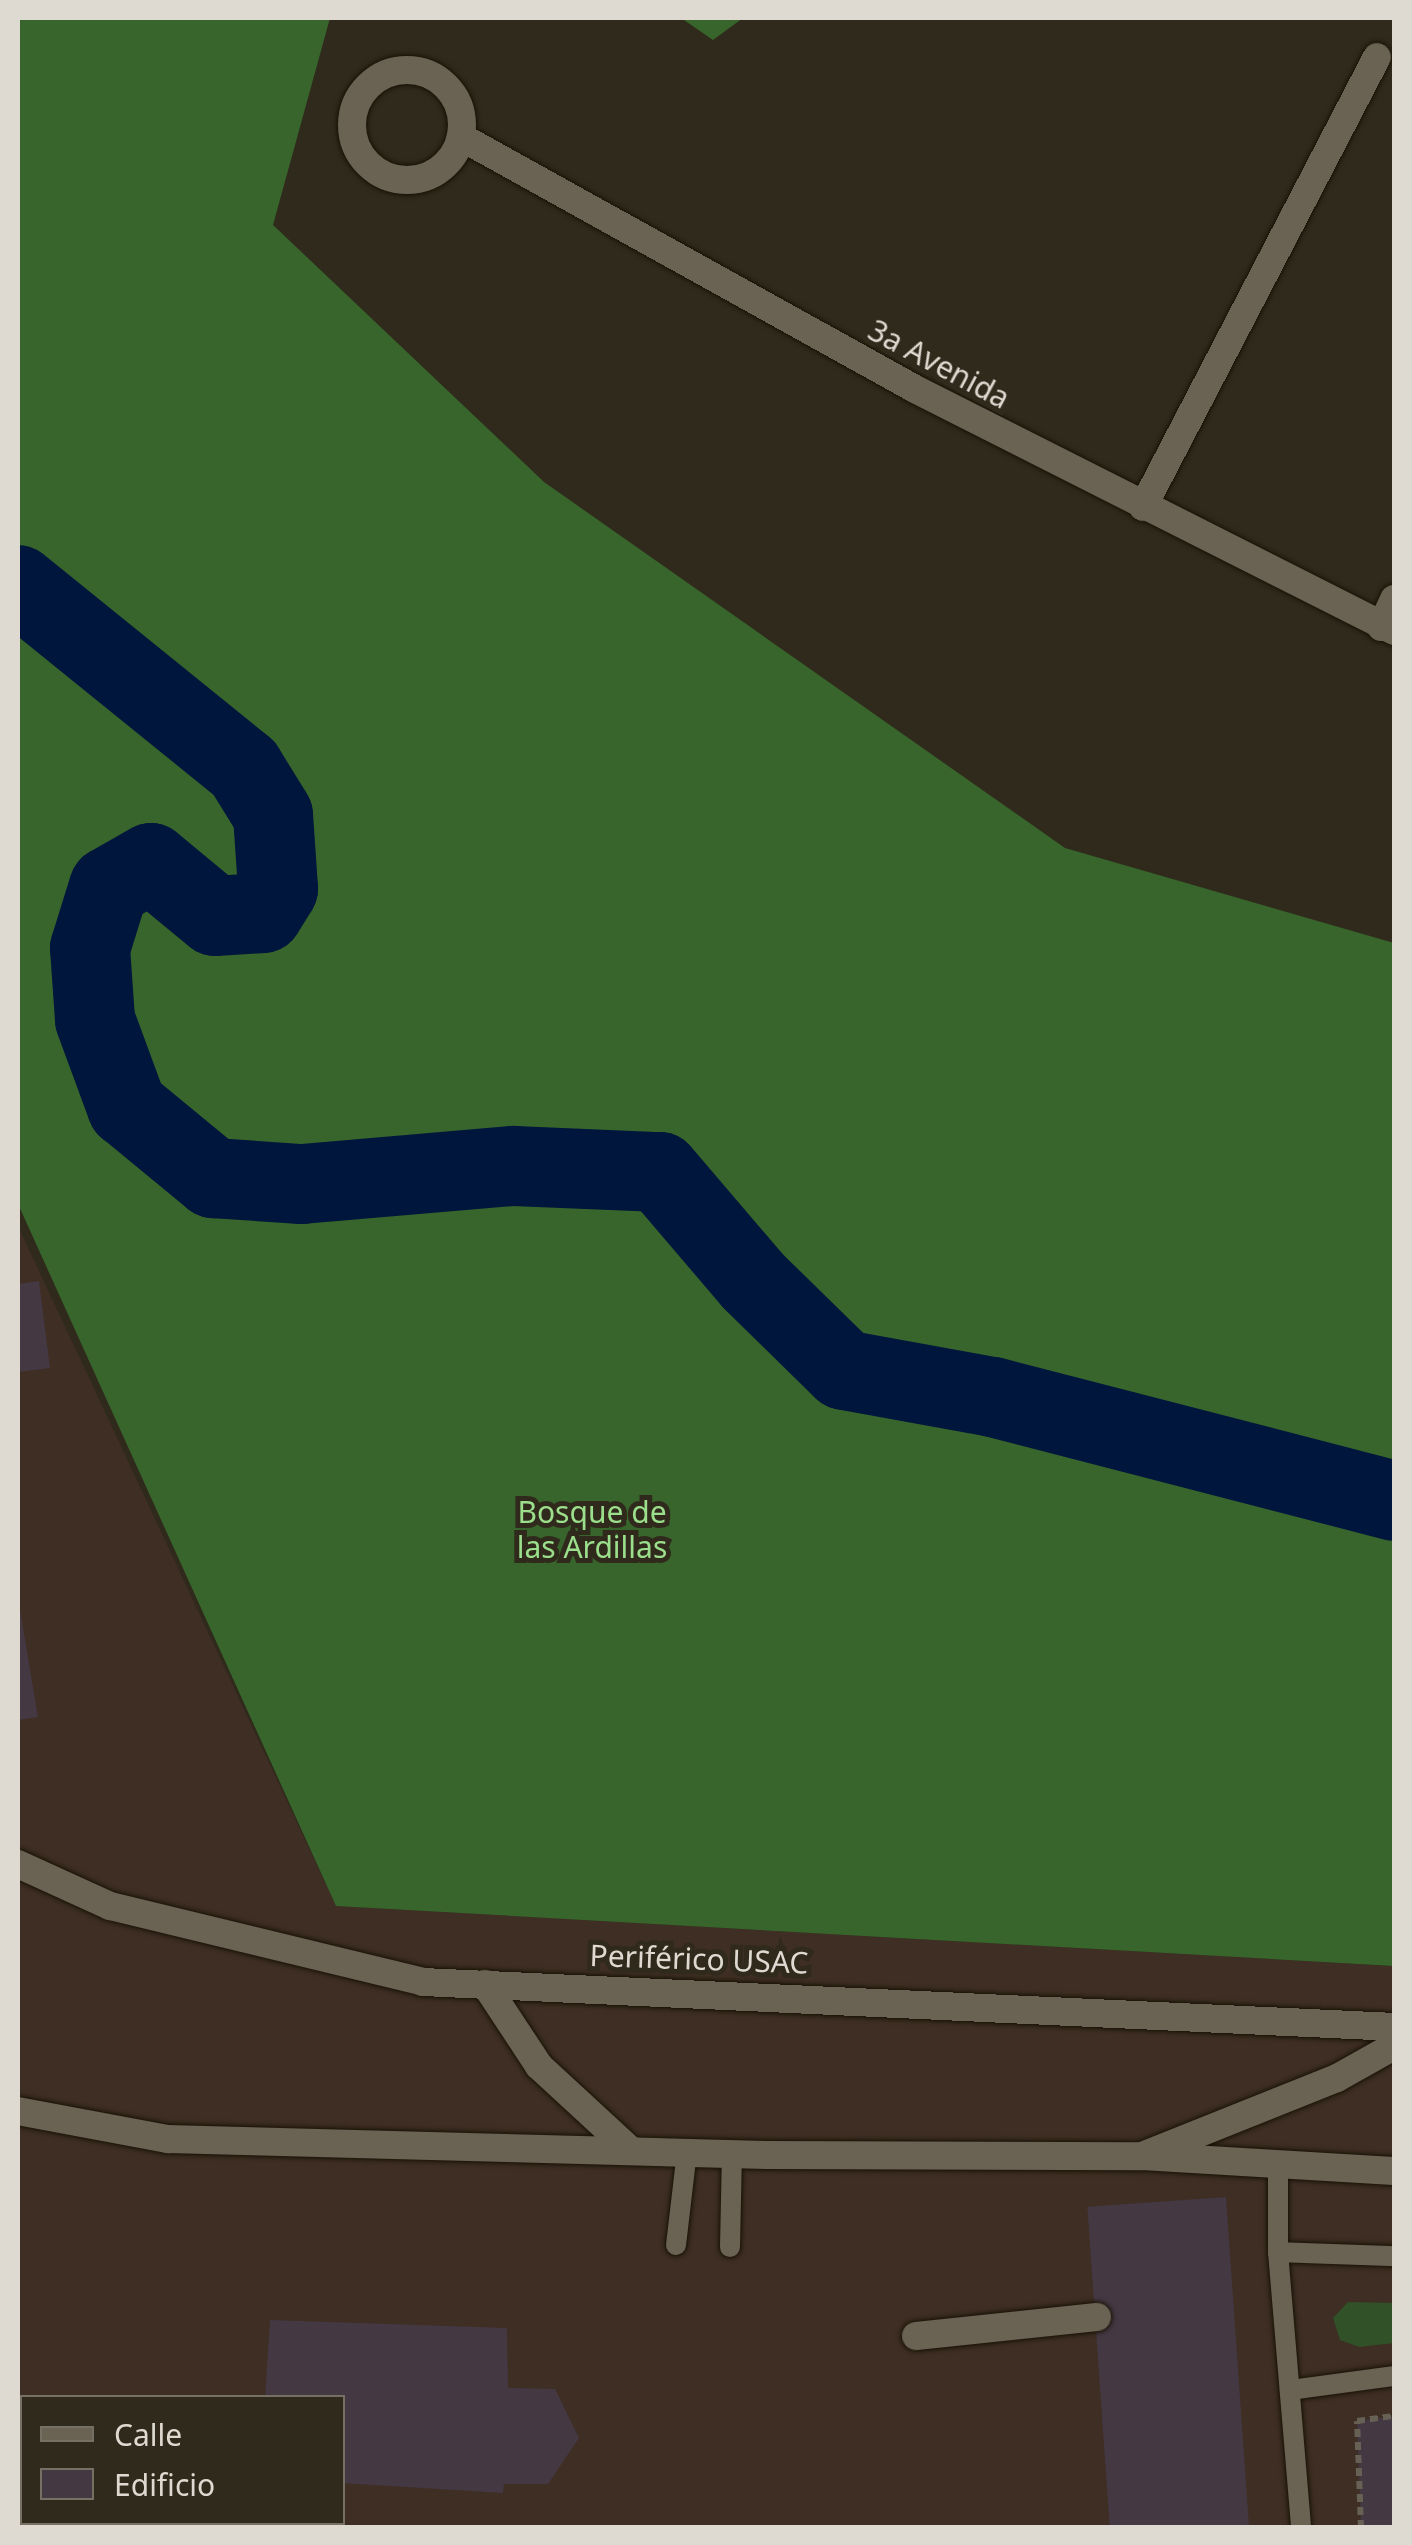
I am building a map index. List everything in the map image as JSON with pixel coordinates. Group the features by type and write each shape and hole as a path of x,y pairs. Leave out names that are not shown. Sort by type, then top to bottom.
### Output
{"street":[{"path":"1142,508 1377,57"},
{"path":"408,69 448,88 462,120 461,137 447,164 426,177 392,178 362,158 353,116 372,82 408,69"},
{"name":"3a Avenida","path":"461,137 915,390 1388,629"},
{"path":"1388,629 1394,599"},
{"name":"Periférico USAC","path":"18,1864 110,1906 200,1932 423,1982 1394,2027"},
{"path":"484,1984 539,2066 630,2150"},
{"path":"1142,2156 1337,2078 1394,2046"},
{"path":"24,2113 168,2139 732,2154 1142,2156 1394,2172"},
{"path":"916,2336 1097,2317"}],"lane":[{"path":"676,2245 687,2152"},
{"path":"730,2247 732,2154"},
{"path":"1278,2164 1278,2252 1301,2528"},
{"path":"1278,2252 1394,2256"},
{"path":"1290,2390 1394,2376"}],"path":[{"path":"1361,2528 1357,2421 1394,2416"}],"shaded area":[{"path":"18,1226 336,1906 1394,1966 1394,2527 18,2527"}],"green space":[{"name":"Bosque de las Ardillas","path":"18,18 330,18 273,225 544,482 1065,848 1394,943 1394,1966 336,1906 18,1204"},
{"path":"681,18 743,18 713,40"},
{"path":"1348,2302 1394,2303 1394,2343 1359,2347 1340,2340 1333,2318"}],"building":[{"path":"39,1281 50,1368 18,1372 18,1284"},
{"path":"18,1598 38,1717 18,1720"},
{"path":"1226,2197 1249,2528 1110,2528 1087,2207"},
{"path":"270,2320 507,2328 508,2388 555,2389 579,2438 548,2484 504,2484 503,2493 345,2483 345,2395 265,2395"},
{"path":"1394,2416 1394,2528 1361,2528 1357,2421"}],"waterway":[{"path":"18,585 244,768 273,815 278,889 263,913 215,916 151,863 109,887 90,948 95,1020 127,1107 213,1178 302,1184 514,1166 660,1172 753,1281 844,1370 993,1397 1394,1501"}]}
